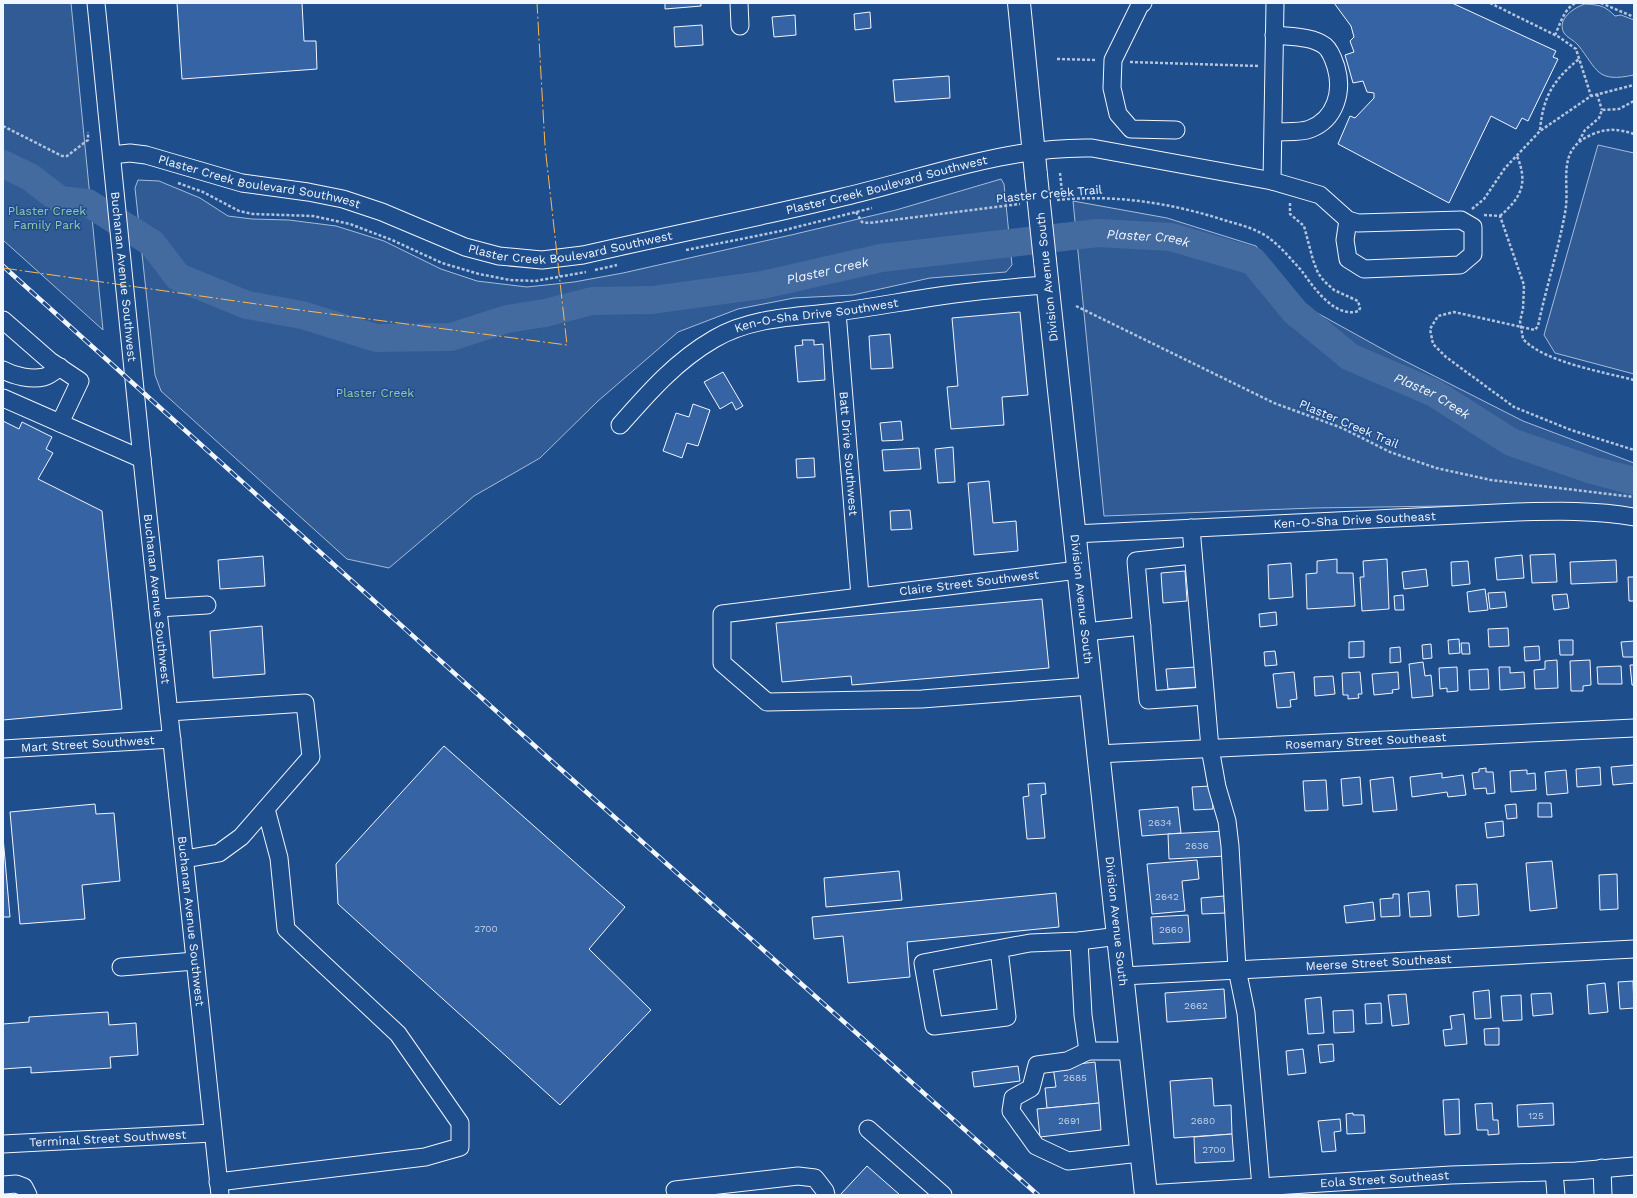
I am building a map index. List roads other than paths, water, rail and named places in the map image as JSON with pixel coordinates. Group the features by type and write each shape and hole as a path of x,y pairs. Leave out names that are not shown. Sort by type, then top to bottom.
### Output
{"main road":[{"name":"Division Avenue South","path":"1019,3 1097,754 1119,936 1140,1153 1146,1194"}],"street":[{"name":"Buchanan Avenue Southwest","path":"96,3 121,234 142,459 219,1188"},
{"path":"739,3 740,26"},
{"path":"1272,181 1275,3"},
{"path":"1140,4 1113,60 1112,88 1118,114 1131,129 1176,130"},
{"path":"1274,35 1311,40 1325,46 1334,59 1338,73 1340,92 1334,107 1324,120 1310,129 1274,132"},
{"name":"Plaster Creek Boulevard Southwest","path":"112,155 138,154 242,183 327,195 382,212 465,247 499,256 542,260 588,254 842,198 1004,156 1034,151 1092,148 1272,181 1320,195 1348,220"},
{"path":"1348,220 1358,223 1461,220 1473,227 1473,254 1460,266 1364,269 1348,259 1345,240 1348,220"},
{"name":"Ken-O-Sha Drive Southwest","path":"620,424 658,381 693,352 715,338 738,327 774,319 837,312 956,294 1048,285"},
{"name":"Batt Drive Southwest","path":"837,312 860,596"},
{"path":"3,320 50,361 80,381 60,423"},
{"path":"3,370 19,376 34,378 45,377 60,367"},
{"path":"3,398 142,459"},
{"name":"Ken-O-Sha Drive Southeast","path":"1074,534 1517,512 1576,511 1613,513 1634,517"},
{"path":"1191,528 1210,748 1217,787 1227,822 1237,969 1246,1013 1261,1187"},
{"path":"1193,555 1136,561 1148,700 1205,696"},
{"name":"Claire Street Southwest","path":"1078,570 722,614 722,663 767,702 922,699 1091,686"},
{"path":"158,608 207,605"},
{"path":"1085,632 1142,626"},
{"path":"169,712 305,703 311,757 241,838 219,853 185,859"},
{"name":"Rosemary Street Southeast","path":"1097,754 1634,728"},
{"name":"Mart Street Southwest","path":"3,750 172,739"},
{"path":"219,1188 425,1157 460,1148 460,1123 398,1034 286,929 279,858 266,809"},
{"path":"999,949 1007,1017 934,1026 923,963 1030,943 1079,941 1119,936"},
{"path":"1079,941 1083,1015 1088,1051"},
{"name":"Meerse Street Southeast","path":"1123,976 1634,949"},
{"path":"122,967 195,961"},
{"path":"1130,1051 1088,1051 1067,1061 1037,1065 1031,1088 1014,1098 1011,1111 1036,1146 1068,1161 1140,1153"},
{"path":"868,1129 943,1195"},
{"name":"Terminal Street Southwest","path":"3,1144 213,1133"},
{"name":"Eola Street Southeast","path":"1146,1194 1261,1187 1282,1190 1326,1189 1451,1175 1576,1171 1634,1166"},
{"path":"1602,1168 1603,1195"},
{"path":"1554,1172 1556,1195"},
{"path":"675,1190 798,1176 815,1178 825,1191 826,1195"},
{"path":"3,1185 16,1184 24,1187 28,1195"}],"waterway":[{"name":"Plaster Creek","path":"3,164 30,177 60,200 88,203 152,243 178,277 247,305 302,315 376,338 451,337 507,319 545,313 592,301 652,300 762,285 881,258 1098,233 1171,237 1253,261 1295,312 1350,357 1434,393 1511,442 1592,470 1634,481"}],"railway":[{"path":"3,266 556,765 1038,1195"}],"park label":[{"name":"Plaster Creek Family Park","path":"47,218"}]}
